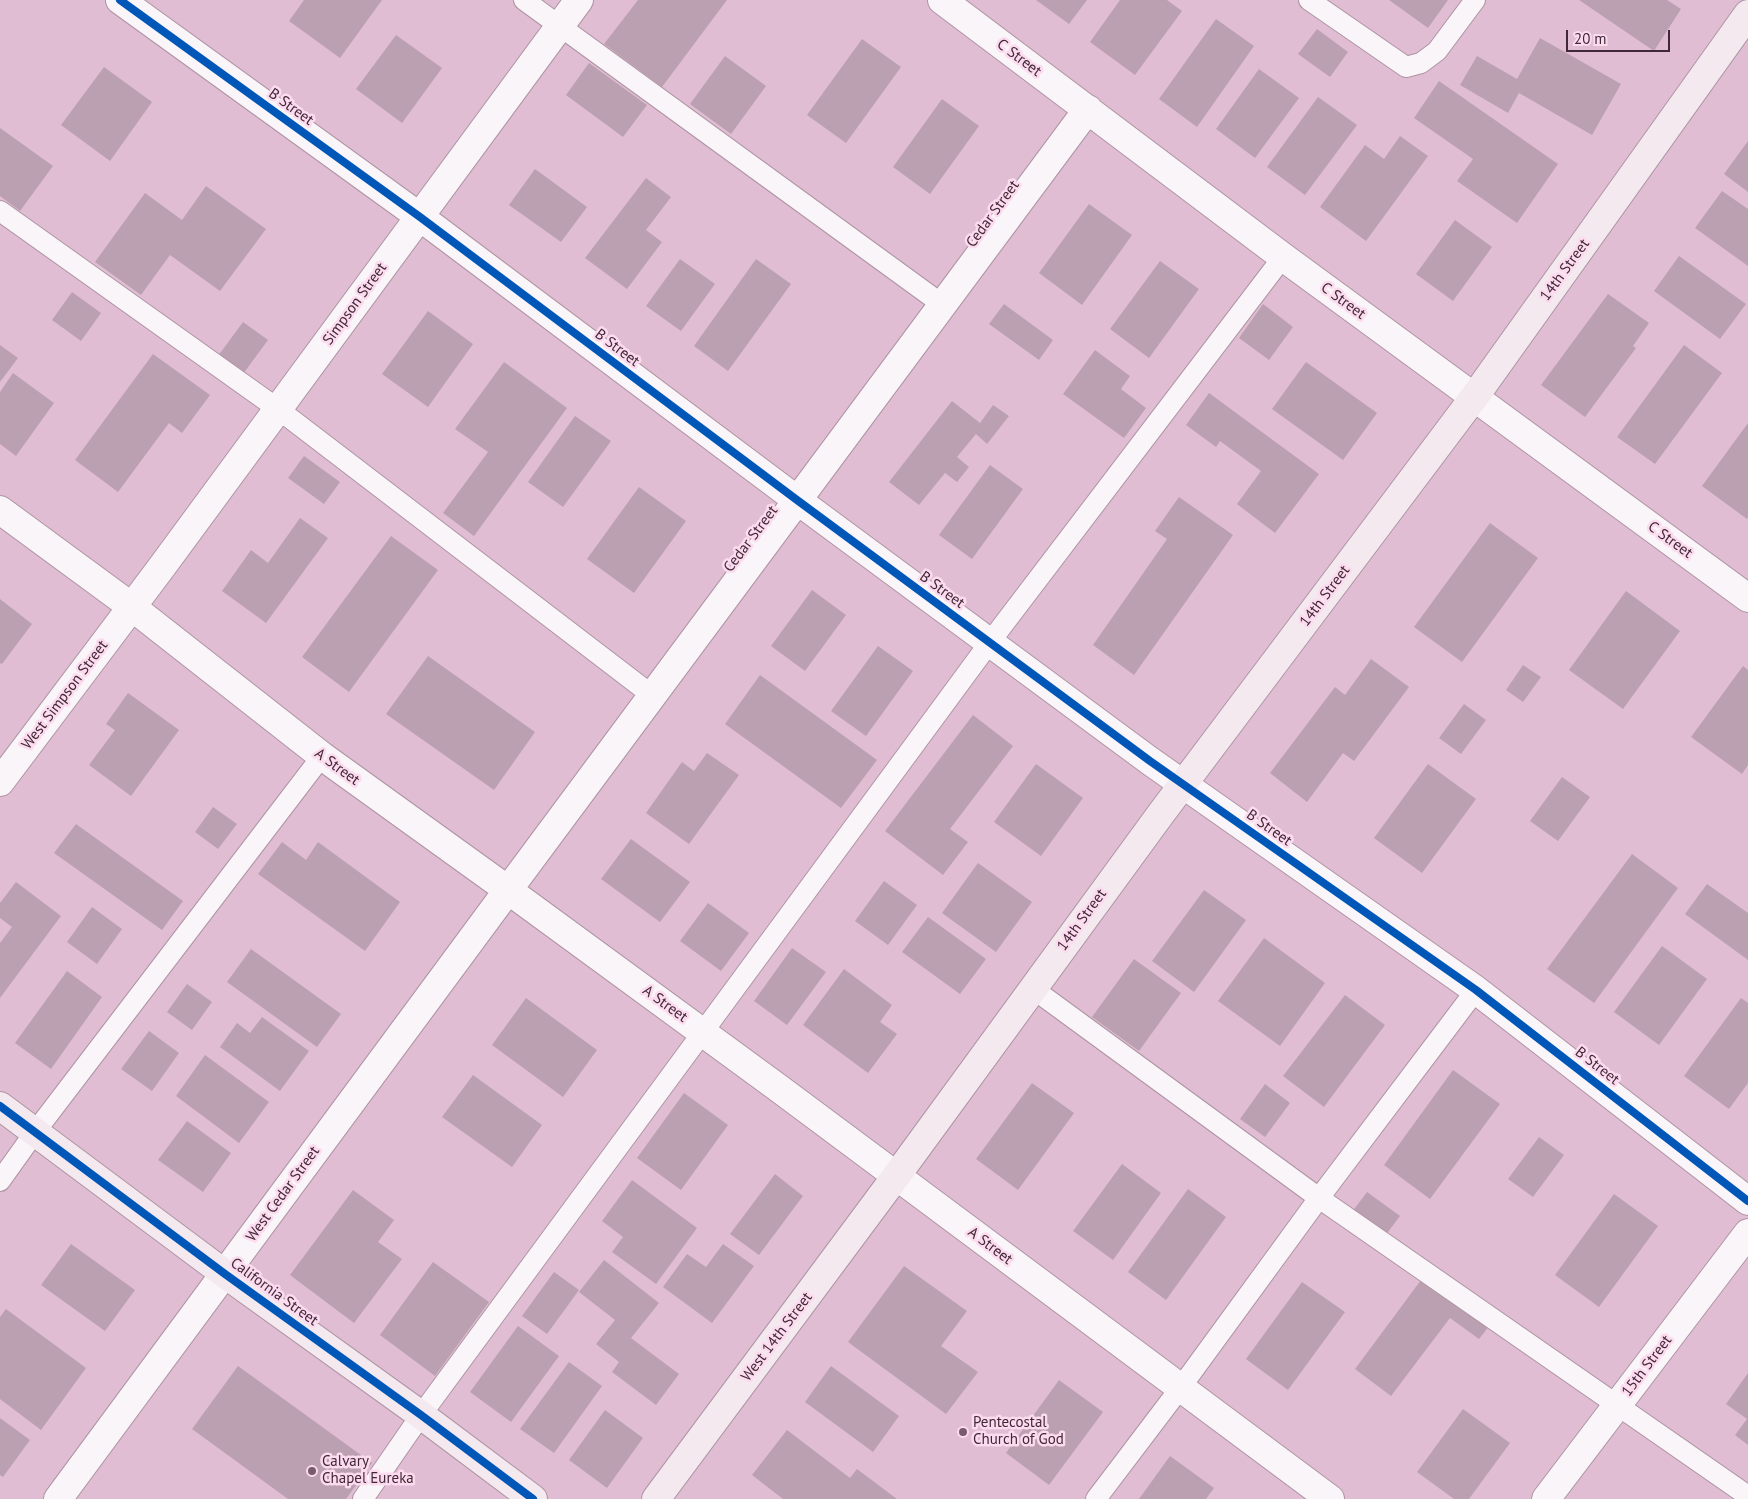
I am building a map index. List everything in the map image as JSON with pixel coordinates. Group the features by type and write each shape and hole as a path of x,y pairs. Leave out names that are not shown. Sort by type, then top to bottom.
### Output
{"street":[{"name":"B Street","path":"120,0 420,216 797,500 1182,785 1476,990 1748,1201"},
{"name":"Simpson Street","path":"132,607 579,0"},
{"name":"C Street","path":"942,0 1283,257 1748,598"},
{"name":"14th Street","path":"897,1175 1182,785 1475,396 1748,14"},
{"name":"Cedar Street","path":"508,890 1088,109"},
{"name":"A Street","path":"0,510 132,607 322,756 703,1032 1330,1499"},
{"name":"West Simpson Street","path":"0,782 132,607"},
{"name":"West Cedar Street","path":"58,1499 508,890"},
{"name":"California Street","path":"0,1106 225,1274 421,1415 533,1499"},
{"name":"West 14th Street","path":"656,1499 897,1175"},
{"name":"15th Street","path":"1546,1499 1748,1233"}],"lane":[{"path":"524,0 943,305"},
{"path":"1308,0 1406,67 1421,63 1437,51 1475,0"},
{"path":"0,211 278,409 653,696"},
{"path":"363,1499 421,1415 990,642 1283,257"},
{"path":"0,1181 35,1132 322,756"},
{"path":"1032,988 1319,1198 1748,1496"},
{"path":"1096,1499 1476,990"}],"building":[{"path":"304,0 382,0 340,58 289,21"},
{"path":"638,0 727,0 662,87 604,44"},
{"path":"1036,0 1087,0 1069,24"},
{"path":"1120,0 1167,0 1182,11 1135,75 1090,42"},
{"path":"1389,0 1448,0 1428,28"},
{"path":"1579,0 1667,0 1681,9 1654,51"},
{"path":"1216,19 1254,46 1197,127 1159,99"},
{"path":"1317,29 1348,52 1330,77 1298,54"},
{"path":"396,35 442,68 402,123 356,89"},
{"path":"1540,38 1621,84 1592,135 1519,93 1508,113 1460,85 1477,56 1517,79"},
{"path":"862,39 901,67 846,143 807,115"},
{"path":"725,56 766,86 731,134 690,104"},
{"path":"589,63 647,105 623,137 566,95"},
{"path":"104,67 152,102 110,161 61,125"},
{"path":"1259,69 1299,98 1255,158 1216,129"},
{"path":"1439,81 1558,164 1517,223 1457,181 1473,159 1414,118"},
{"path":"1318,97 1357,125 1305,195 1267,167"},
{"path":"942,99 979,126 930,194 893,167"},
{"path":"0,128 53,166 20,211 0,196"},
{"path":"1400,136 1428,156 1366,241 1320,207 1365,145 1384,159"},
{"path":"1748,141 1748,192 1724,174"},
{"path":"535,169 587,207 561,242 509,205"},
{"path":"646,178 671,197 646,230 662,242 627,289 585,258"},
{"path":"206,186 266,229 220,291 170,255 141,295 95,262 145,193 182,220"},
{"path":"1722,191 1748,209 1748,266 1695,228"},
{"path":"1089,204 1132,235 1082,305 1039,273"},
{"path":"1455,220 1492,247 1453,301 1416,274"},
{"path":"1679,256 1746,304 1720,339 1654,291"},
{"path":"680,259 715,284 681,331 646,306"},
{"path":"756,259 791,284 728,371 694,346"},
{"path":"1160,261 1199,289 1149,358 1110,329"},
{"path":"72,292 101,313 81,341 52,320"},
{"path":"1608,294 1649,323 1633,346 1636,348 1585,417 1541,385"},
{"path":"1004,304 1053,340 1039,360 989,324"},
{"path":"1263,304 1293,327 1269,360 1239,338"},
{"path":"428,311 473,344 428,407 382,374"},
{"path":"243,322 268,340 243,374 218,356"},
{"path":"0,345 18,358 0,382"},
{"path":"1684,345 1722,373 1655,464 1617,437"},
{"path":"1095,350 1130,376 1121,389 1146,408 1124,438 1063,394"},
{"path":"153,354 210,395 182,433 169,423 118,492 75,460"},
{"path":"504,362 567,408 474,536 443,513 488,452 455,429"},
{"path":"1306,362 1377,413 1343,460 1272,409"},
{"path":"13,373 54,403 16,456 0,444 0,392"},
{"path":"1209,393 1319,474 1275,533 1237,504 1261,471 1220,441 1216,447 1186,425"},
{"path":"952,401 980,423 993,405 1009,416 987,444 976,434 957,457 969,467 957,482 945,473 919,505 889,482"},
{"path":"575,416 611,441 563,507 528,482"},
{"path":"1748,423 1748,517 1747,519 1702,486"},
{"path":"304,456 340,482 324,504 288,478"},
{"path":"990,465 1023,489 972,559 939,535"},
{"path":"639,487 686,521 634,593 587,559"},
{"path":"1179,497 1233,535 1134,675 1093,645 1167,539 1155,531"},
{"path":"300,518 328,538 266,623 222,591 251,550 268,563"},
{"path":"1490,523 1538,558 1462,662 1414,627"},
{"path":"391,536 438,570 349,692 302,657"},
{"path":"812,590 846,615 805,671 771,646"},
{"path":"1626,591 1680,631 1623,709 1569,670"},
{"path":"0,599 32,624 2,664 0,663"},
{"path":"878,646 913,671 866,736 831,711"},
{"path":"428,656 535,732 494,790 386,714"},
{"path":"1371,659 1409,687 1354,761 1343,753 1307,802 1270,773 1335,687 1345,695"},
{"path":"1523,665 1541,677 1523,702 1506,690"},
{"path":"1743,666 1748,670 1748,765 1742,774 1691,737"},
{"path":"760,675 877,760 841,808 725,724"},
{"path":"128,693 179,730 131,796 89,765 115,730 106,724"},
{"path":"1464,704 1486,720 1461,754 1439,738"},
{"path":"973,715 1013,746 950,829 968,842 943,875 885,831"},
{"path":"707,753 739,775 689,844 646,813 682,762 694,771"},
{"path":"1036,764 1083,798 1041,856 994,822"},
{"path":"1428,764 1476,799 1422,873 1374,838"},
{"path":"1562,777 1590,797 1558,841 1530,821"},
{"path":"213,807 237,824 218,849 195,832"},
{"path":"76,824 183,901 162,930 54,853"},
{"path":"631,839 690,882 660,922 601,879"},
{"path":"282,842 306,860 318,842 400,902 365,951 258,874"},
{"path":"1632,854 1678,888 1594,1003 1547,969"},
{"path":"978,863 1032,902 996,952 942,913"},
{"path":"884,881 917,905 888,945 855,921"},
{"path":"16,882 61,916 0,998 0,943 12,927 0,918 0,903"},
{"path":"1707,884 1748,913 1748,960 1685,914"},
{"path":"1204,890 1246,920 1194,992 1152,961"},
{"path":"708,903 749,933 721,971 680,941"},
{"path":"92,907 122,929 97,964 67,942"},
{"path":"928,917 986,959 960,994 902,952"},
{"path":"1264,938 1325,983 1280,1046 1218,1001"},
{"path":"1662,946 1707,979 1659,1045 1614,1012"},
{"path":"792,948 826,972 787,1025 754,1001"},
{"path":"251,949 341,1014 317,1047 227,982"},
{"path":"1134,959 1181,993 1139,1051 1092,1017"},
{"path":"844,969 892,1005 880,1022 897,1034 868,1073 803,1025"},
{"path":"67,971 102,997 51,1069 15,1043"},
{"path":"187,984 212,1002 192,1030 167,1012"},
{"path":"1345,995 1385,1025 1324,1107 1283,1076"},
{"path":"526,998 597,1050 563,1097 492,1045"},
{"path":"1741,998 1748,1003 1748,1083 1729,1109 1684,1076"},
{"path":"262,1017 309,1051 280,1091 220,1047 237,1023 250,1033"},
{"path":"149,1031 179,1053 152,1091 121,1069"},
{"path":"205,1055 269,1102 239,1143 176,1096"},
{"path":"1453,1070 1500,1104 1430,1199 1384,1165"},
{"path":"473,1075 542,1125 512,1167 442,1117"},
{"path":"1032,1083 1074,1113 1018,1190 976,1159"},
{"path":"1265,1084 1290,1103 1265,1137 1240,1119"},
{"path":"684,1093 728,1125 681,1190 637,1158"},
{"path":"187,1121 231,1153 203,1192 158,1160"},
{"path":"1539,1137 1564,1155 1533,1197 1508,1179"},
{"path":"1122,1164 1161,1193 1113,1260 1073,1231"},
{"path":"775,1174 803,1196 759,1255 730,1234"},
{"path":"632,1180 697,1228 656,1284 612,1252 623,1237 602,1221"},
{"path":"1188,1189 1226,1217 1166,1300 1128,1272"},
{"path":"353,1190 394,1220 378,1242 402,1259 354,1323 290,1275"},
{"path":"1367,1192 1400,1216 1382,1240 1349,1216"},
{"path":"1614,1194 1658,1226 1599,1307 1555,1275"},
{"path":"71,1244 135,1290 105,1331 41,1285"},
{"path":"723,1244 754,1266 712,1323 663,1287 687,1254 706,1267"},
{"path":"604,1260 659,1303 631,1338 679,1374 656,1405 612,1372 619,1362 596,1344 615,1320 579,1292"},
{"path":"433,1262 489,1302 435,1376 380,1335"},
{"path":"904,1266 967,1311 941,1346 978,1372 946,1414 848,1342"},
{"path":"554,1272 579,1290 547,1334 522,1316"},
{"path":"1424,1276 1490,1325 1479,1339 1450,1318 1391,1396 1355,1369"},
{"path":"1302,1282 1345,1312 1288,1390 1246,1359"},
{"path":"6,1309 86,1368 41,1430 0,1399 0,1317"},
{"path":"518,1326 559,1356 511,1422 470,1392"},
{"path":"569,1362 602,1386 554,1453 520,1429"},
{"path":"238,1366 372,1463 346,1499 288,1499 192,1429"},
{"path":"831,1366 899,1416 873,1452 805,1402"},
{"path":"1748,1373 1748,1445 1735,1435 1747,1419 1726,1404"},
{"path":"1059,1380 1103,1412 1049,1485 1006,1453"},
{"path":"1463,1409 1510,1443 1469,1499 1454,1499 1417,1472"},
{"path":"605,1410 643,1438 607,1488 569,1460"},
{"path":"0,1418 30,1440 3,1477 0,1475"},
{"path":"787,1430 850,1478 857,1469 897,1499 783,1499 752,1475"},
{"path":"1170,1456 1214,1488 1206,1499 1139,1499"}],"cycle path":[{"path":"120,0 420,217 797,500 1150,761 1476,990 1748,1201"},
{"path":"0,1106 225,1274 421,1415 533,1499"}],"place":[{"name":"Pentecostal Church of God","path":"963,1432"},
{"name":"Calvary Chapel Eureka","path":"312,1471"}]}
